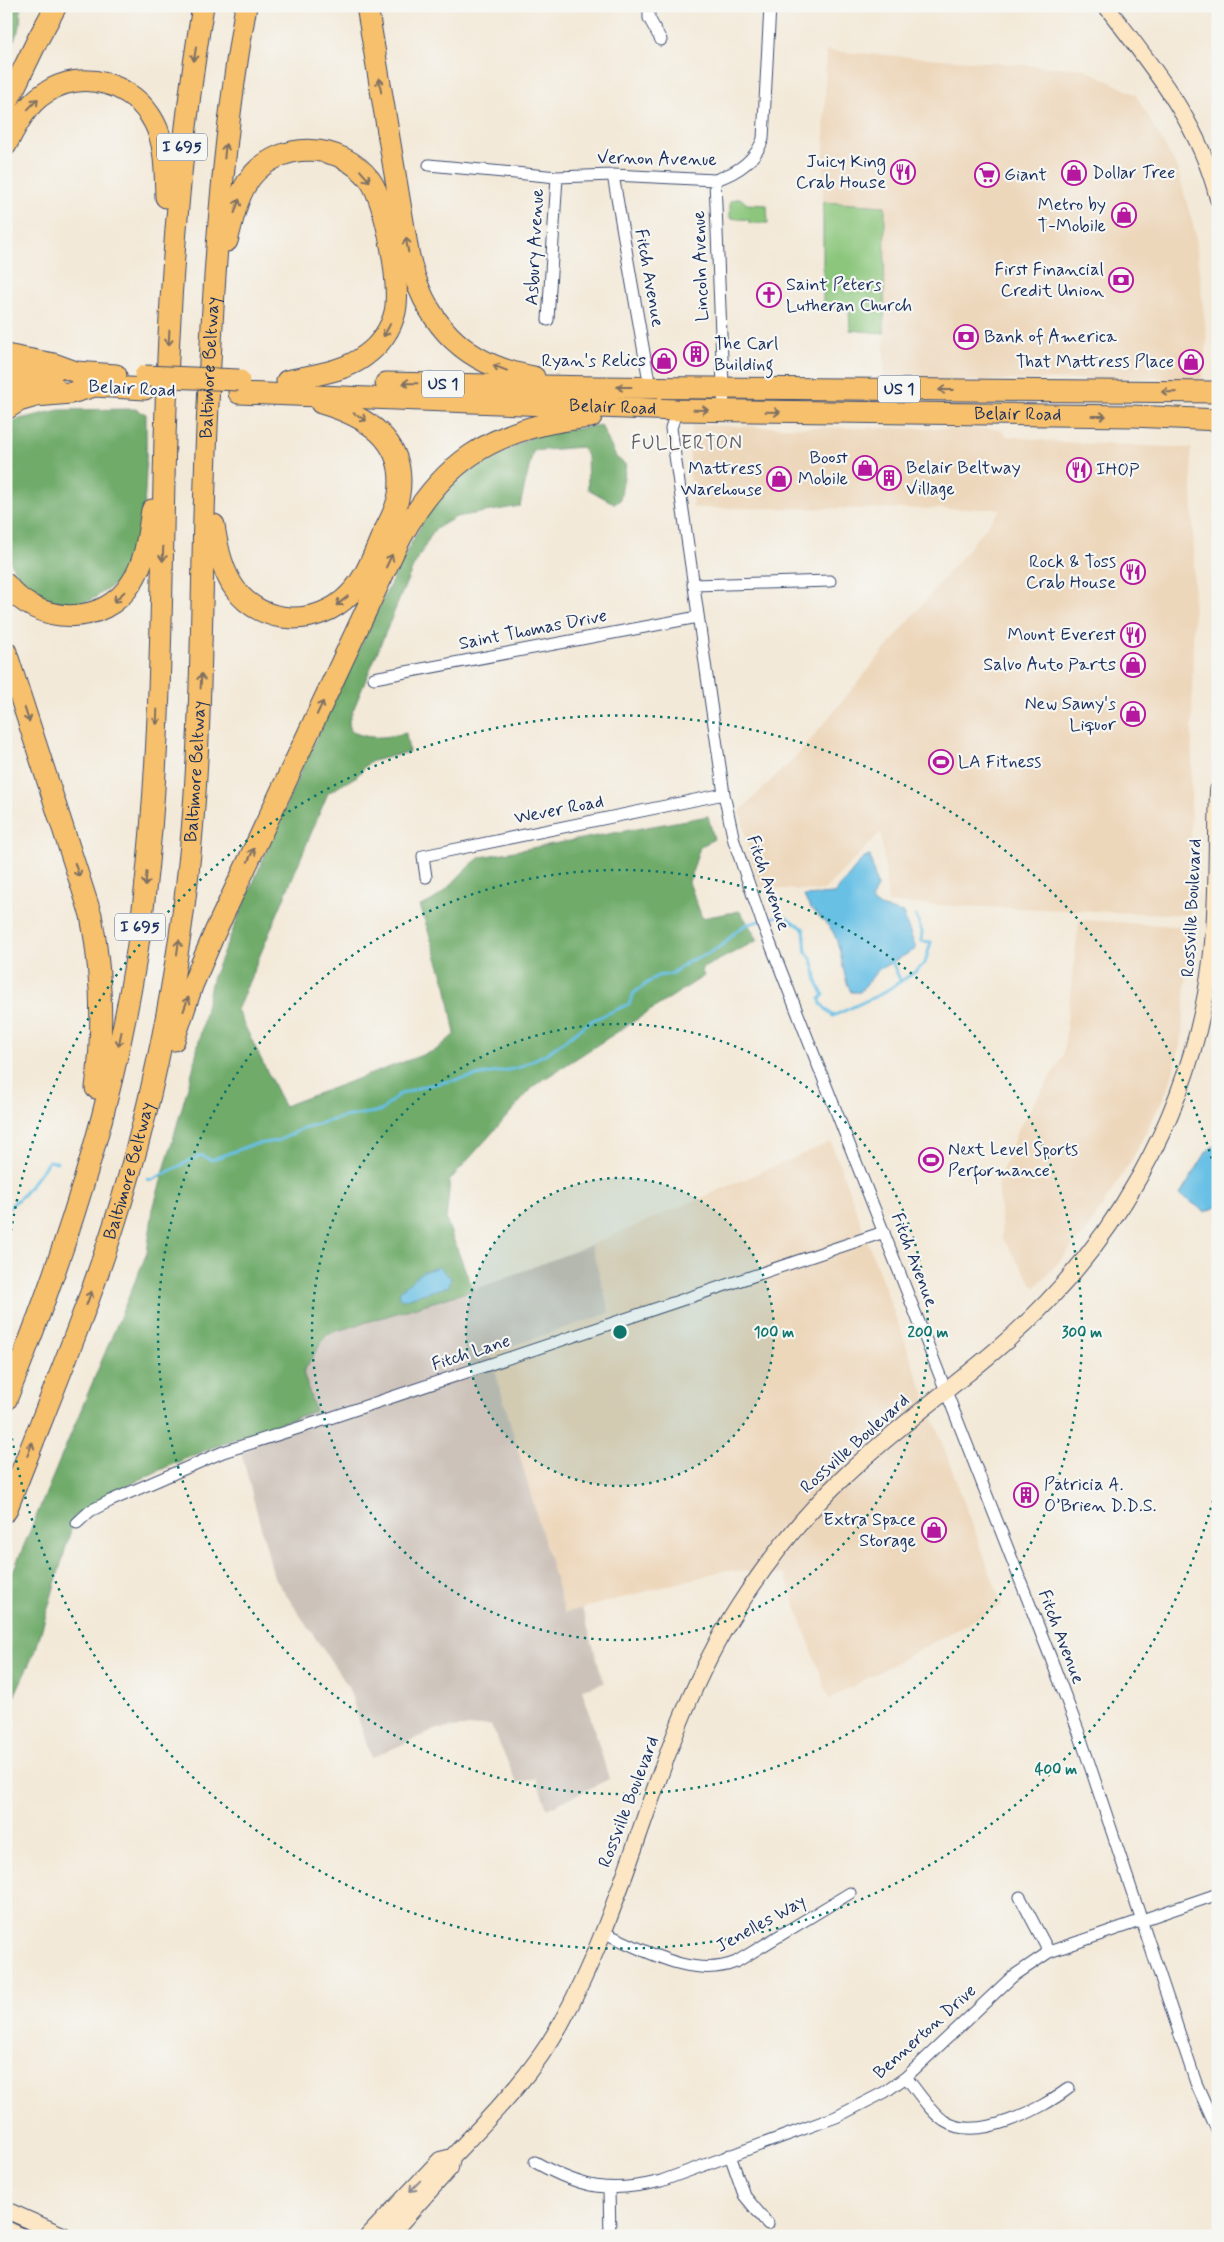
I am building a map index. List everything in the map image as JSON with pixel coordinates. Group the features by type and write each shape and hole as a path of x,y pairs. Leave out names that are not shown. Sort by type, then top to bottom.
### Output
{"highway":[{"path":"6,105 56,6"},
{"name":"I 695","path":"6,1400 52,1279 90,1161 120,1039 132,980 144,902 151,824 159,650 165,435 178,188 203,6"},
{"name":"Baltimore Beltway","path":"6,1511 90,1296 114,1224 145,1115 172,988 193,825 202,650 206,454 226,133 246,6"},
{"path":"367,6 408,252 413,274 424,303 445,332 458,345 494,366 517,374 599,387"},
{"path":"6,145 22,116 32,103 45,93 65,84 89,80 103,82 128,92 139,101 154,122 163,148 172,289"},
{"path":"215,287 240,198 250,178 267,162 288,153 317,150 346,160 369,180 383,206 396,284 397,298 391,324 376,346 353,363 292,388"},
{"path":"6,355 54,364 76,372"},
{"name":"Belair Road","path":"76,372 145,383"},
{"name":"Belair Road","path":"95,386 145,383 292,388 650,387 1218,392"},
{"path":"6,409 19,401 36,396 71,393 95,386"},
{"path":"206,454 216,540 228,577 236,590 258,609 272,616 308,618 336,606 350,595 363,577 395,510 399,493 397,463 385,438 365,420 353,413 292,388"},
{"name":"Belair Road","path":"292,388 677,410 1133,416 1218,420"},
{"path":"145,1115 192,986 215,932 392,553 415,510 459,464 477,451 508,434 557,420 677,410"},
{"path":"6,584 27,605 61,616 102,611 122,595 131,584 144,557 165,435"},
{"path":"6,652 91,915 97,946 103,1014 95,1098 87,1131 44,1277 6,1393"}],"main road":[{"path":"1106,6 1154,68 1181,108 1195,135 1217,192"},
{"name":"Belair Road","path":"6,370 76,372"},
{"name":"Belair Road","path":"6,386 95,386"},
{"name":"Rossville Boulevard","path":"389,2236 450,2168 452,2157 518,2085 549,2043 574,1998 602,1932 693,1692 738,1607 793,1532 831,1490 866,1456 946,1392 1020,1329 1075,1271 1124,1204 1164,1131 1186,1073 1199,1031 1209,975 1213,938 1218,790"},
{"name":"Rossville Boulevard","path":"368,2236 440,2160 452,2157"},
{"path":"6,2210 66,2236"},
{"path":"6,2229 21,2236"}],"street":[{"path":"650,6 649,18 661,40"},
{"name":"Vernon Avenue","path":"430,164 557,177 613,175 715,180 729,176 748,163 759,150 766,128 770,6"},
{"name":"Fitch Avenue","path":"613,175 650,387"},
{"name":"Asbury Avenue","path":"548,320 557,177"},
{"name":"Lincoln Avenue","path":"715,180 724,411"},
{"name":"Fitch Avenue","path":"677,410 671,428 724,794 734,840 763,925 1078,1730 1196,2083 1218,2132"},
{"path":"693,585 830,581"},
{"name":"Saint Thomas Drive","path":"374,678 698,617"},
{"name":"Wever Road","path":"426,877 423,856 724,794"},
{"name":"Fitch Lane","path":"77,1523 90,1511 110,1500 223,1452 330,1418 884,1232"},
{"name":"Jenelles Way","path":"602,1932 689,1968 709,1969 724,1967 736,1962 850,1893"},
{"name":"Bennerton Drive","path":"534,2162 569,2179 609,2189 640,2186 662,2181 836,2117 885,2092 906,2077 1012,1978 1049,1952 1218,1894"},
{"path":"1020,1897 1049,1952"},
{"path":"906,2077 932,2109 946,2122 960,2128 972,2130 990,2126 1041,2107 1069,2088"},
{"path":"730,2155 744,2195 768,2224"},
{"path":"609,2189 610,2236"}],"shaded area":[{"path":"826,51 1085,69 1136,95 1177,168 1195,232 1207,341 1202,378 1197,381 1152,378 884,382 885,206 823,202"},
{"path":"692,424 759,427 1000,429 1007,436 1058,442 1191,448 1194,560 1190,915 888,903 881,832 823,891 761,888 748,848 740,811 802,750 1001,509 693,508 689,466"},
{"path":"1079,920 1190,927 1182,1037 1169,1086 1134,1156 1085,1233 1035,1288 1002,1238 998,1182 1018,1129 1063,1056"},
{"path":"831,1142 1002,1605 829,1699 785,1575 726,1570 565,1613 490,1353 610,1313 591,1245"},
{"path":"591,1245 610,1313 490,1353 565,1613 582,1608 604,1683 582,1689 609,1779 547,1809 536,1778 517,1783 491,1725 438,1729 371,1758 348,1686 274,1577 237,1437 315,1411 303,1372 327,1334 473,1290"}],"green space":[{"path":"6,6 21,6 20,27 6,57"},
{"path":"740,198 747,204 767,205 768,223 749,223 749,220 730,218 730,201"},
{"path":"823,202 885,206 884,333 850,330 849,309 823,308"},
{"path":"135,409 146,414 146,476 142,523 138,545 131,564 120,580 91,600 68,606 57,604 39,595 25,584 14,570 6,551 6,428 15,420 59,410"},
{"path":"601,425 616,457 626,465 620,500 615,504 588,489 587,456 582,447 533,451 520,506 456,517 434,530 412,569 349,720 350,730 364,736 384,737 406,733 409,752 369,762 357,776 328,793 237,1010 284,1106 436,1050 455,1034 446,985 420,906 445,891 466,869 481,857 708,816 714,839 700,847 689,882 702,918 740,911 758,940 701,969 704,976 535,1085 450,1180 446,1220 473,1290 327,1334 303,1372 315,1411 191,1456 103,1499 75,1516 36,1649 6,1714 6,1588 147,1253 153,1209 193,1069 212,979 305,761 399,566 429,510 462,476 535,435"}],"water":[{"path":"870,856 877,887 871,900 880,907 903,913 916,949 878,970 860,992 851,992 833,932 813,911 804,896 834,894 864,857"},
{"path":"1218,1143 1218,1206 1206,1212 1180,1195 1207,1151"},
{"path":"439,1267 451,1278 449,1286 402,1300 399,1297 400,1291 422,1272"}],"waterway":[{"path":"147,1179 152,1180 201,1155 211,1160 251,1145 278,1141 303,1128 343,1117 381,1111 398,1095 424,1086 518,1068 549,1052 591,1021 629,1004 634,993 657,976 671,974 689,961 707,954 724,944 745,925 782,915 804,929 806,952 813,962 818,984 824,995 820,999 821,1004 833,1016 881,994 915,972 925,963 931,942 921,941 922,932 916,916"},
{"path":"891,959 900,980"},
{"path":"6,1210 23,1195 49,1161 57,1162"}],"place":[{"name":"Juicy King Crab House","path":"903,172"},
{"name":"Dollar Tree","path":"1074,173"},
{"name":"Giant","path":"987,175"},
{"name":"Metro by T-Mobile","path":"1124,215"},
{"name":"First Financial Credit Union","path":"1121,280"},
{"name":"Saint Peters Lutheran Church","path":"769,295"},
{"name":"Bank of America","path":"966,337"},
{"name":"The Carl Building","path":"696,354"},
{"name":"Ryan's Relics","path":"664,361"},
{"name":"That Mattress Place","path":"1191,362"},
{"name":"Boost Mobile","path":"865,468"},
{"name":"IHOP","path":"1079,470"},
{"name":"Belair Beltway Village","path":"889,478"},
{"name":"Mattress Warehouse","path":"779,479"},
{"name":"Rock & Toss Crab House","path":"1133,572"},
{"name":"Mount Everest","path":"1133,635"},
{"name":"Salvo Auto Parts","path":"1133,665"},
{"name":"New Samy's Liquor","path":"1133,714"},
{"name":"LA Fitness","path":"941,762"},
{"name":"Next Level Sports Performance","path":"931,1160"},
{"name":"Patricia A. O’Brien D.D.S.","path":"1026,1495"},
{"name":"Extra Space Storage","path":"934,1530"}],"district":[{"name":"FULLERTON","path":"687,443"}]}
